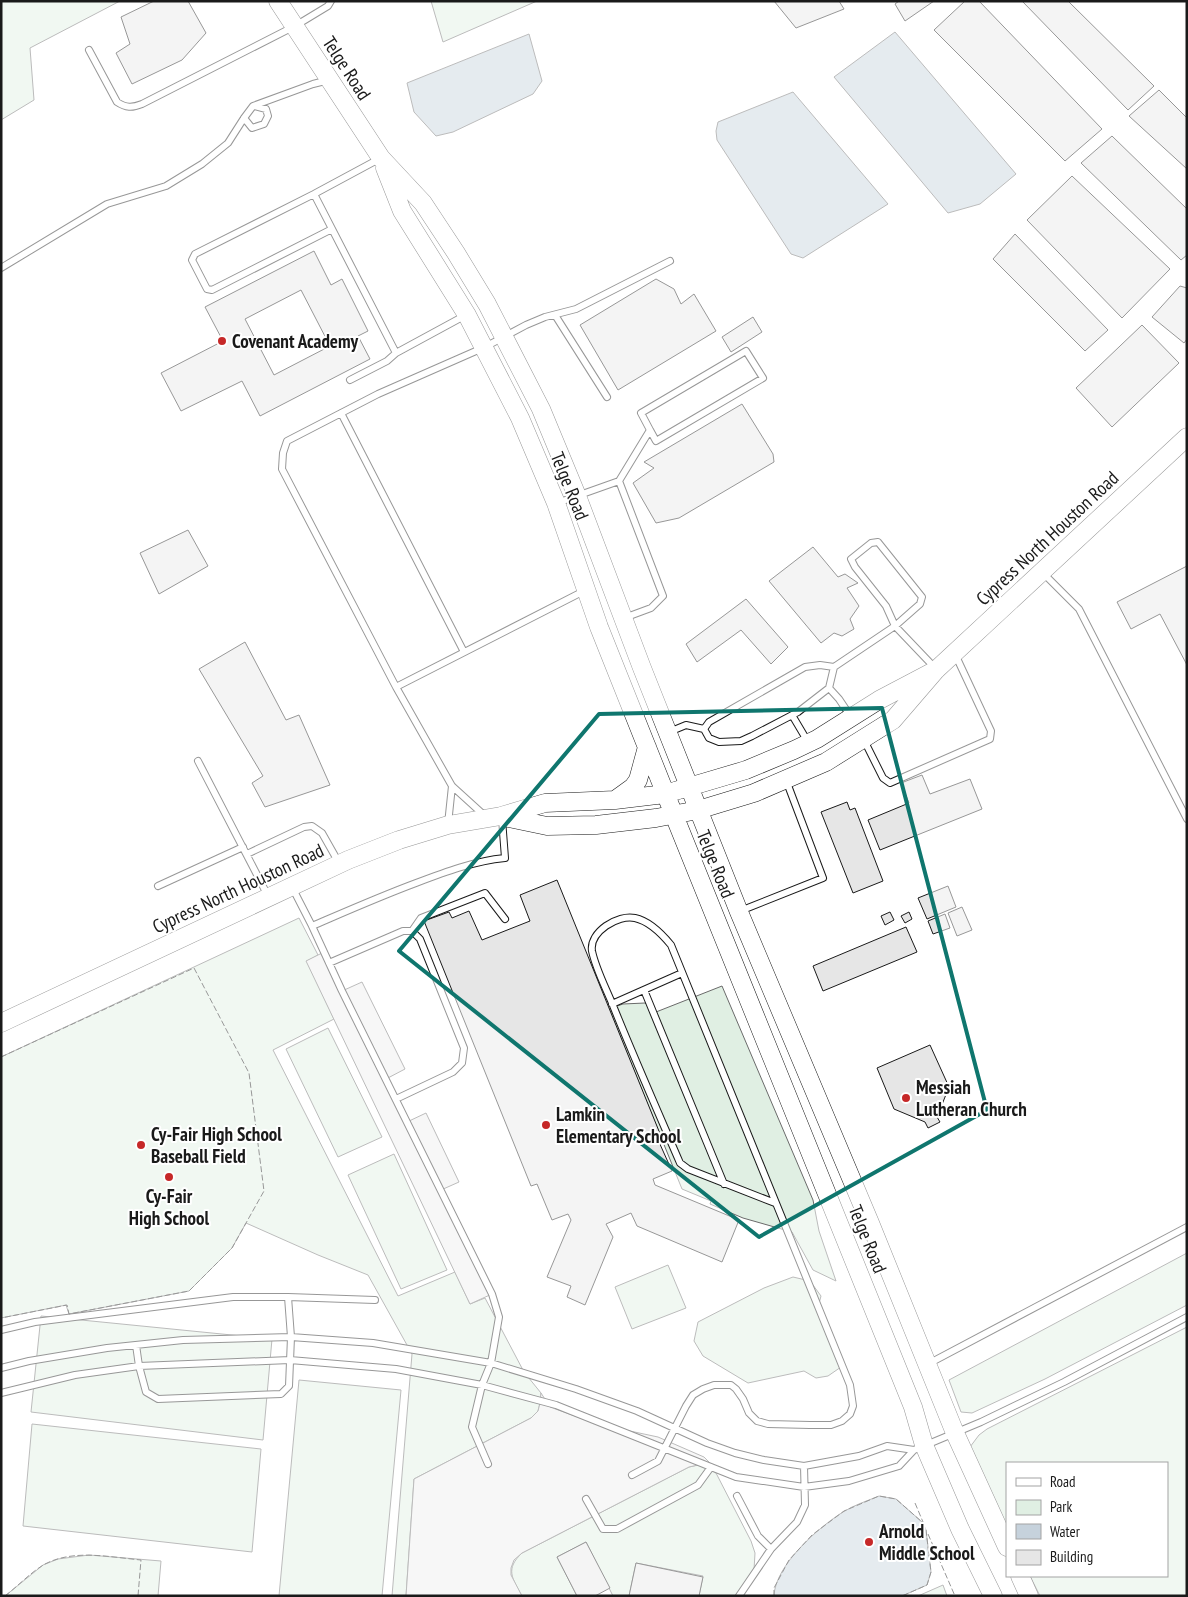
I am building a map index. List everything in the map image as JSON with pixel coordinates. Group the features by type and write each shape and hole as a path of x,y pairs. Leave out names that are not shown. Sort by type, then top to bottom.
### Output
{"main road":[{"name":"Telge Road","path":"278,1 380,158 402,211 467,315 520,418 556,503 599,627 665,794 913,1407 919,1448 992,1596"},
{"name":"Telge Road","path":"380,158 423,203 456,253 504,336 541,409 577,496 623,619 739,912 870,1223 955,1432 1006,1545"},
{"name":"Cypress North Houston Road","path":"494,817 548,826 621,823 674,816 754,793 826,762 893,720 936,670 1187,437"},
{"name":"Cypress North Houston Road","path":"1,1023 291,886 399,840 448,825 494,817 545,804 615,800 665,794 746,770 808,743 879,700 936,670"},
{"path":"615,800 633,787 638,780 647,747"},
{"path":"843,1233 870,1223"},
{"path":"1020,1577 1029,1596"}],"lane":[{"path":"89,50 117,102 124,107 132,108 295,26 328,6 331,1"},
{"path":"1,268 107,204 166,186 202,164 228,143 253,106 313,84 330,80"},
{"path":"244,118 252,128 264,124 268,116 266,110 253,106"},
{"path":"332,229 212,290 206,289 192,260 195,254 314,194 380,158"},
{"path":"314,194 396,353"},
{"path":"312,926 438,874 484,860 505,858 494,817 452,786 396,687 282,469 283,453 287,441 378,394 485,347 526,325 576,309 596,300 670,261"},
{"path":"350,380 467,315"},
{"path":"554,315 607,397"},
{"path":"746,351 763,378 656,441 650,430 641,413 746,351"},
{"path":"341,413 464,652"},
{"path":"556,503 619,481 650,430"},
{"path":"619,481 663,596 651,608 623,619"},
{"path":"704,729 709,722 805,667 820,665 834,667 895,626 920,604 922,597 878,542 872,543 851,559 855,567 886,606 895,626 936,670"},
{"path":"1042,572 1079,609 1187,819"},
{"path":"396,687 586,590"},
{"path":"864,739 883,778 890,783 990,739 991,731 955,653"},
{"path":"668,733 686,725 704,729 709,738 719,742 741,741 792,715 829,688 834,667"},
{"path":"829,688 852,718"},
{"path":"792,715 808,743"},
{"path":"198,761 269,897"},
{"path":"739,912 824,878 786,780"},
{"path":"448,825 452,786"},
{"path":"247,854 304,827 312,826 322,833 339,864"},
{"path":"158,886 243,847"},
{"path":"291,886 492,1294 499,1317 491,1363 482,1385 472,1427 488,1464"},
{"path":"412,931 421,918 485,893 505,919"},
{"path":"632,1475 658,1461 693,1395 714,1385 731,1385 743,1398 749,1413 757,1421 768,1424 831,1424 842,1421 850,1414 853,1406 850,1385 671,945 662,934 645,922 633,917 611,922 597,933 592,949 612,1004 680,1163 688,1169 775,1204"},
{"path":"329,963 402,931 412,931 420,939 464,1048 462,1063 453,1072 396,1099"},
{"path":"612,1004 682,973"},
{"path":"644,990 724,1184"},
{"path":"927,1364 1187,1227"},
{"path":"1,1330 35,1322 233,1297 375,1300"},
{"path":"136,1344 139,1366 146,1392 158,1399 281,1394 289,1386 291,1337 288,1297"},
{"path":"1,1393 75,1375 139,1366 290,1360 396,1369 482,1385 556,1405 736,1477 804,1487 848,1480 899,1466 919,1448 1064,1382 1187,1316"},
{"path":"1,1368 29,1361 136,1344 183,1340 291,1337 373,1343 491,1363 576,1389 637,1411 706,1443 764,1460 804,1466 859,1456 887,1446 919,1448"},
{"path":"738,1596 771,1549 797,1522 805,1505 804,1466"},
{"path":"586,1499 603,1529 617,1529 698,1485 711,1467"},
{"path":"737,1496 758,1536 771,1549"}],"highlighted area":[{"path":"882,708 987,1110 759,1237 399,951 599,714"}],"green space":[{"path":"1,1 120,1 30,48 34,100 1,120"},
{"path":"431,1 537,1 443,42"},
{"path":"299,918 318,955 307,961 334,1019 273,1050 398,1296 455,1272 470,1304 485,1298 524,1372 541,1393 538,1411 531,1418 414,1479 406,1596 392,1596 412,1354 368,1275 246,1223 232,1248 189,1291 69,1314 66,1305 1,1318 1,1057"},
{"path":"722,986 813,1200 819,1231 836,1281 813,1270 792,1232 743,1218 710,1204 711,1201 682,1189 609,1009 623,1004 645,1003 656,1012"},
{"path":"328,1028 382,1137 338,1157 286,1049"},
{"path":"394,1154 447,1270 401,1289 348,1175"},
{"path":"1187,1253 1187,1305 1045,1379 972,1413 961,1412 949,1380"},
{"path":"668,1265 686,1308 632,1329 615,1287"},
{"path":"793,1277 810,1281 821,1296 817,1311 841,1367 828,1376 816,1378 804,1371 748,1383 703,1356 694,1341 698,1322 764,1288"},
{"path":"41,1316 272,1339 263,1440 31,1412"},
{"path":"1187,1327 1187,1596 1040,1596 1030,1577 1168,1577 1168,1462 1006,1462 1006,1525 970,1447 979,1435 987,1429"},
{"path":"299,1380 401,1390 382,1596 279,1596"},
{"path":"32,1424 261,1449 252,1552 23,1526"},
{"path":"698,1465 710,1468 716,1473 751,1541 755,1553 754,1570 741,1596 699,1596 703,1576 636,1563 629,1596 613,1596 586,1542 557,1557 577,1596 522,1596 513,1579 512,1569 513,1564 522,1553 689,1467"},
{"path":"89,1555 161,1561 158,1596 5,1596 43,1565 58,1559"},
{"path":"943,1585 947,1596 918,1596"}],"shaded area":[{"path":"324,952 342,991 362,982 405,1069 386,1079 407,1122 426,1113 459,1182 441,1190 492,1294 470,1304 306,961"},
{"path":"541,1393 550,1407 597,1424 658,1437 704,1457 716,1473 710,1468 698,1465 689,1467 522,1553 514,1560 511,1575 522,1596 406,1596 414,1479 531,1418 538,1411"}],"water":[{"path":"895,32 1016,174 980,204 948,213 834,77"},
{"path":"529,34 542,81 533,94 453,132 436,136 414,112 407,83"},
{"path":"793,92 888,204 803,258 791,254 717,140 716,131 718,122"},
{"name":"Arnold Middle School","path":"879,1496 896,1499 922,1522 926,1530 931,1572 927,1585 902,1596 774,1596 776,1584 782,1572 811,1537 843,1512"}],"building":[{"path":"154,1 188,1 206,33 182,60 132,84 116,53 130,44 121,17"},
{"path":"774,1 839,1 844,9 796,28"},
{"path":"899,1 934,1 905,21 895,4"},
{"path":"965,1 979,1 1102,129 1065,161 934,30"},
{"path":"1022,1 1068,1 1154,86 1128,110"},
{"path":"1159,90 1187,118 1187,169 1129,116"},
{"path":"1112,136 1187,209 1187,255 1181,260 1081,163"},
{"path":"1072,176 1170,269 1122,318 1027,220"},
{"path":"1015,234 1108,330 1085,351 993,259"},
{"path":"314,251 331,285 342,279 368,331 358,336 370,359 260,416 242,381 181,411 161,373 223,341 205,307","holes":["301,290 330,346 274,375 245,319"]},
{"path":"656,279 674,289 681,304 694,294 716,331 618,390 580,325"},
{"path":"1180,286 1187,288 1187,339 1184,343 1152,317"},
{"path":"753,317 762,332 731,352 722,337"},
{"path":"1142,325 1179,363 1112,427 1076,388"},
{"path":"742,404 773,454 774,462 679,518 656,523 633,483 654,468 644,462"},
{"path":"188,530 208,566 159,594 140,553"},
{"path":"813,547 838,577 845,574 858,583 847,588 859,606 850,619 854,629 842,636 834,633 821,643 769,581"},
{"path":"1187,566 1187,665 1160,614 1131,629 1117,602"},
{"path":"746,599 788,647 771,664 741,630 697,662 686,644"},
{"path":"245,642 286,720 299,715 330,785 265,807 252,783 263,776 199,669"},
{"path":"922,775 930,794 970,779 982,809 880,850 868,820 909,803 901,783"},
{"path":"847,802 850,810 855,808 883,881 853,893 821,812"},
{"path":"557,880 663,1141 659,1142 672,1171 653,1179 655,1185 739,1220 722,1262 637,1226 631,1213 606,1224 613,1237 585,1305 567,1297 571,1286 547,1277 571,1220 568,1214 552,1220 537,1184 531,1186 424,921 449,912 452,918 469,911 482,940 530,921 520,895"},
{"path":"948,886 956,907 927,919 918,898"},
{"path":"962,907 972,930 957,936 948,913"},
{"path":"890,912 894,920 885,925 881,916"},
{"path":"909,912 912,919 905,923 901,916"},
{"path":"945,914 950,928 933,934 928,921"},
{"path":"906,927 917,952 823,991 813,966"},
{"path":"930,1045 949,1087 937,1117 940,1122 928,1128 925,1122 894,1109 877,1068"},
{"path":"586,1542 610,1588 595,1596 577,1596 557,1557"},
{"path":"636,1563 703,1577 699,1596 629,1596"}],"fence":[{"path":"1,1057 194,968 249,1073 264,1191 232,1248 189,1291 69,1314 67,1305 1,1318"},
{"path":"774,1596 774,1588 789,1560 812,1535 844,1511 879,1496 896,1499 922,1522 926,1530 931,1572 927,1585 902,1596"},
{"path":"915,1503 923,1522"},
{"path":"928,1534 955,1596"},
{"path":"5,1596 45,1564 56,1559 80,1555 141,1560 138,1596"}],"place":[{"name":"Covenant Academy","path":"222,341"},
{"name":"Messiah Lutheran Church","path":"906,1098"},
{"name":"Lamkin Elementary School","path":"546,1125"},
{"name":"Cy-Fair High School Baseball Field","path":"141,1145"},
{"name":"Cy-Fair High School","path":"169,1177"},
{"name":"Arnold Middle School","path":"869,1542"}]}
